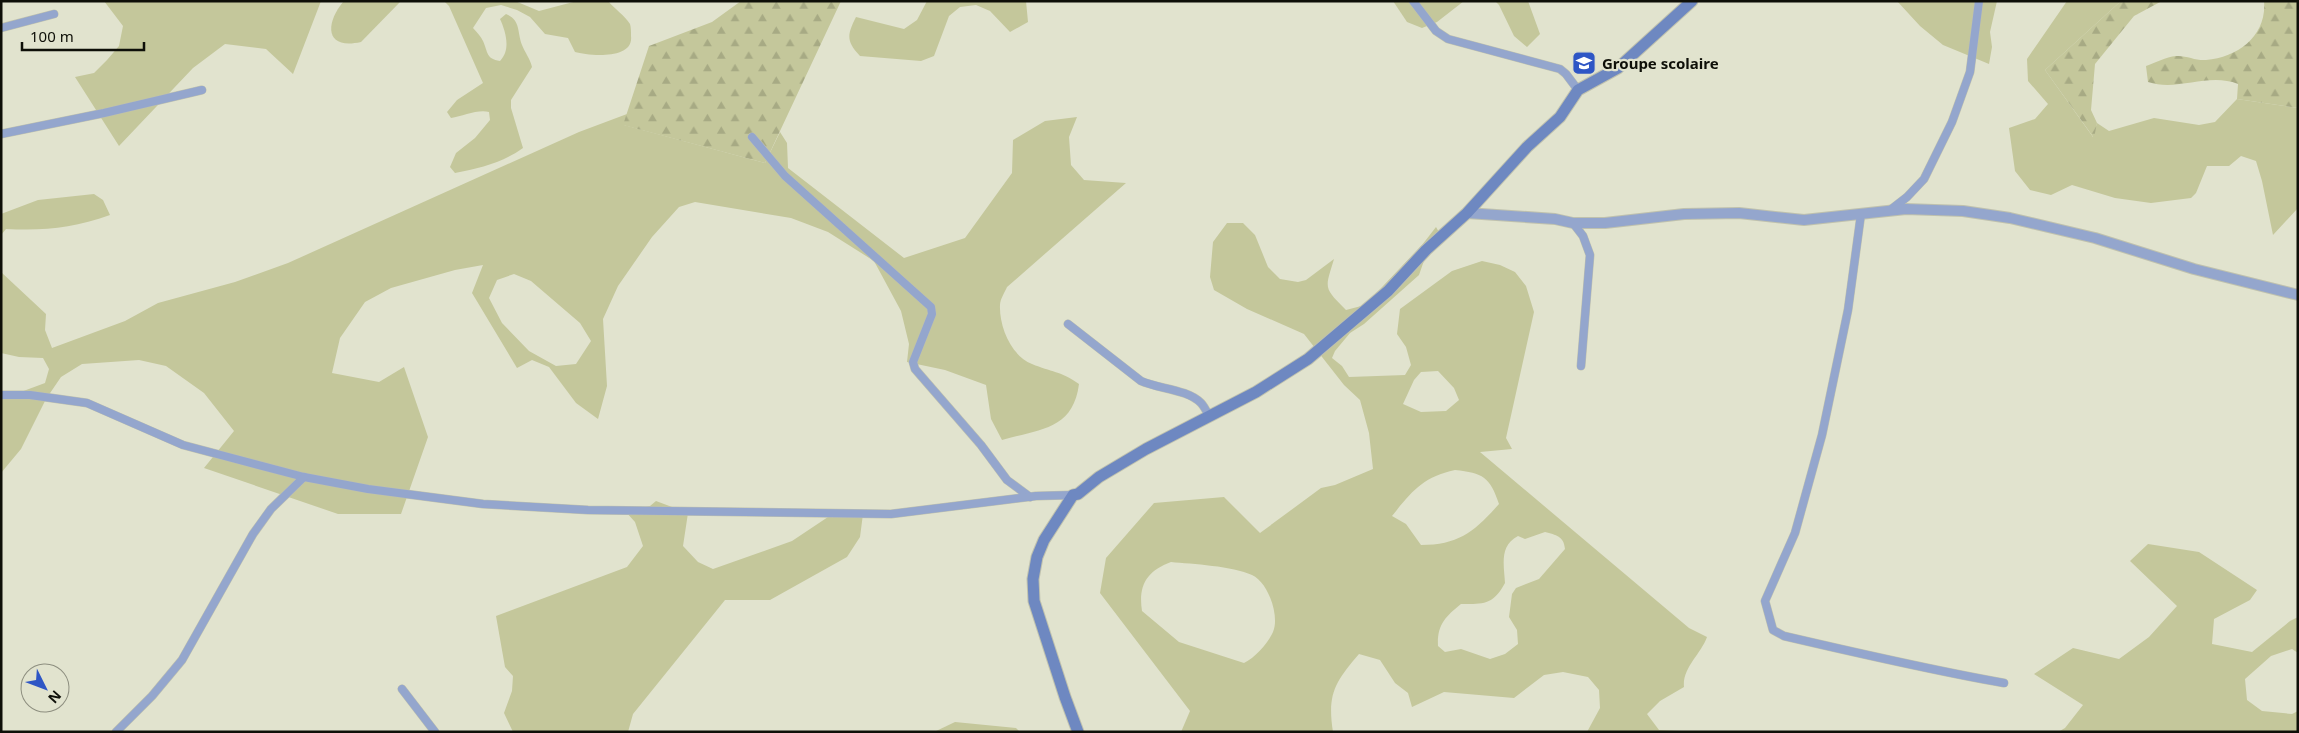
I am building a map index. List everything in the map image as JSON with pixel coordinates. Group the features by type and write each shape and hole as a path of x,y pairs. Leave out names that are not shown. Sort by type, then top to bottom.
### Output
{"main road":[{"path":"1078,732 1034,600 1033,579 1037,557 1044,540 1073,495 1078,494 1099,477 1146,448 1256,392 1308,359 1388,291 1426,250 1467,213 1527,147 1560,118 1578,90 1618,68 1692,1"}],"street":[{"path":"1413,1 1436,31 1448,39 1560,70 1566,74 1578,90"},
{"path":"1887,212 1907,197 1924,179 1952,122 1970,72 1979,1"},
{"path":"1,28 54,14"},
{"path":"1,134 202,90"},
{"path":"752,137 785,176 931,307 932,314 913,362 914,369 981,445 1007,480 1030,497"},
{"path":"1467,213 1555,219 1573,223 1606,223 1684,214 1739,213 1804,220 1906,209 1964,211 2010,218 2095,238 2194,269 2298,295"},
{"path":"1860,214 1848,310 1822,435 1795,533 1765,602 1773,630 1784,636 1858,654 1935,671 2004,683"},
{"path":"1573,223 1583,236 1590,255 1581,366"},
{"path":"1068,324 1141,381 1154,387 1186,394 1201,403 1209,416"},
{"path":"1,395 30,395 87,402 183,445 304,477 483,504 588,510 891,514 1030,497 1073,495"},
{"path":"116,732 152,696 182,660 205,623 253,534 271,509 304,477"},
{"path":"402,689 435,732"}],"green space":[{"path":"104,1 321,1 293,74 266,49 225,44 193,68 119,146 75,77 94,73 119,46 123,26"},
{"path":"401,1 361,42 340,42 335,39 331,26 337,10 343,2"},
{"path":"444,1 515,1 539,11 577,1 608,1 630,24 630,44 618,53 590,55 575,52 568,38 545,34 530,17 517,10 501,5 486,8 473,28 482,39 490,57 500,61 505,52 506,35 500,19 506,14 514,20 518,27 522,45 532,67 511,100 511,108 523,148 499,161 455,173 450,167 456,153 475,138 490,120 489,112 485,111 451,118 447,112 457,100 483,83 449,6"},
{"path":"741,1 841,1 765,163 623,125 649,46 712,22"},
{"path":"927,1 1026,1 1028,22 1010,32 990,11 976,5 960,7 949,16 934,56 921,61 860,56 852,46 849,38 856,17 904,29 917,20"},
{"path":"1393,1 1464,1 1437,22 1422,28 1407,22"},
{"path":"1495,1 1528,1 1540,34 1527,47 1514,36 1499,5"},
{"path":"1897,1 1997,1 1990,32 1992,47 1989,64 1943,45 1920,26"},
{"path":"2067,1 2121,1 2045,70 2093,137 2097,123 2109,131 2154,118 2199,125 2215,122 2237,99 2298,108 2298,208 2273,235 2256,161 2241,156 2229,166 2207,166 2196,193 2191,198 2151,203 2115,198 2072,185 2051,195 2030,190 2015,171 2009,128 2035,119 2048,104 2028,81 2027,59"},
{"path":"2121,1 2162,1 2134,16 2095,64 2091,110 2097,123 2094,138 2045,70"},
{"path":"2264,1 2298,1 2298,108 2237,99 2238,84 2227,81 2216,80 2170,85 2148,82 2146,66 2164,59 2180,56 2206,60 2218,58 2240,49 2256,34 2261,24 2264,13"},
{"path":"627,114 624,125 765,163 780,132 787,143 788,168 904,258 965,238 1012,173 1013,140 1045,121 1077,117 1069,137 1071,165 1084,180 1126,183 1007,287 1000,305 1004,331 1018,354 1032,364 1061,374 1079,384 1076,399 1070,411 1062,419 1041,430 1002,440 991,419 986,385 945,370 907,362 909,344 901,311 874,261 828,232 791,218 695,202 679,207 652,237 618,286 603,319 607,386 598,419 576,403 549,367 532,360 517,368 472,293 483,265 455,270 391,288 365,302 340,338 332,373 379,382 404,367 428,437 401,514 338,514 204,468 234,431 204,393 166,366 139,360 82,364 61,377 46,399 21,449 1,473 1,397 10,396 45,383 49,369 43,358 19,357 1,353 1,272 46,314 45,330 52,348 125,321 158,303 235,282 288,263 579,132","holes":["514,274 531,281 580,323 591,341 576,364 556,366 529,351 502,323 489,298 497,280"]},
{"path":"94,194 103,200 110,215 59,228 6,229 1,235 1,214 38,200"},
{"path":"1227,223 1243,223 1255,235 1268,267 1280,279 1298,282 1306,280 1334,259 1328,287 1333,297 1346,310 1365,305 1422,245 1436,227 1440,234 1427,252 1419,275 1364,324 1350,333 1335,351 1332,358 1342,366 1349,377 1405,375 1411,365 1406,347 1397,334 1400,309 1452,271 1482,261 1500,265 1515,272 1526,286 1534,312 1506,438 1512,449 1480,452 1689,628 1707,637 1689,667 1684,680 1684,687 1660,701 1647,714 1659,730 1703,732 1587,732 1600,708 1599,690 1588,677 1563,672 1544,675 1514,698 1444,692 1412,707 1408,693 1395,683 1380,660 1359,654 1339,681 1332,698 1331,719 1333,732 1181,732 1190,711 1100,593 1106,558 1154,503 1224,497 1260,533 1321,488 1335,485 1373,469 1369,433 1360,400 1344,385 1304,334 1247,309 1214,290 1210,277 1213,242","holes":["1438,371 1454,388 1459,400 1446,411 1421,412 1403,404 1414,380 1421,372","1455,470 1479,475 1489,482 1499,504 1482,522 1465,535 1446,542 1421,545 1406,524 1392,516 1419,486 1444,473","1545,532 1556,535 1561,539 1565,549 1539,579 1516,588 1512,594 1509,617 1517,630 1518,644 1505,654 1490,659 1461,649 1445,652 1438,646 1439,632 1443,622 1461,604 1487,602 1496,596 1505,583 1504,556 1508,545 1518,536 1525,539","1171,562 1234,569 1258,579 1268,592 1275,617 1273,632 1265,645 1257,654 1244,663 1179,642 1142,611 1141,594 1143,586 1150,575"]},
{"path":"656,501 688,513 683,546 698,562 713,569 792,541 837,511 863,514 860,537 847,557 770,600 725,600 633,714 628,732 513,732 504,713 512,691 513,676 505,667 496,616 627,567 643,546 635,522 626,512 650,506"},
{"path":"2148,544 2199,552 2257,590 2250,600 2214,619 2212,644 2252,652 2290,621 2298,617 2298,653 2292,649 2271,656 2245,679 2247,700 2262,711 2292,714 2298,711 2298,732 2058,732 2065,728 2083,705 2034,674 2073,648 2119,659 2149,637 2177,606 2130,561"},
{"path":"955,722 1016,728 1020,732 934,732"}],"place":[{"name":"Groupe scolaire","path":"1584,63"}]}
